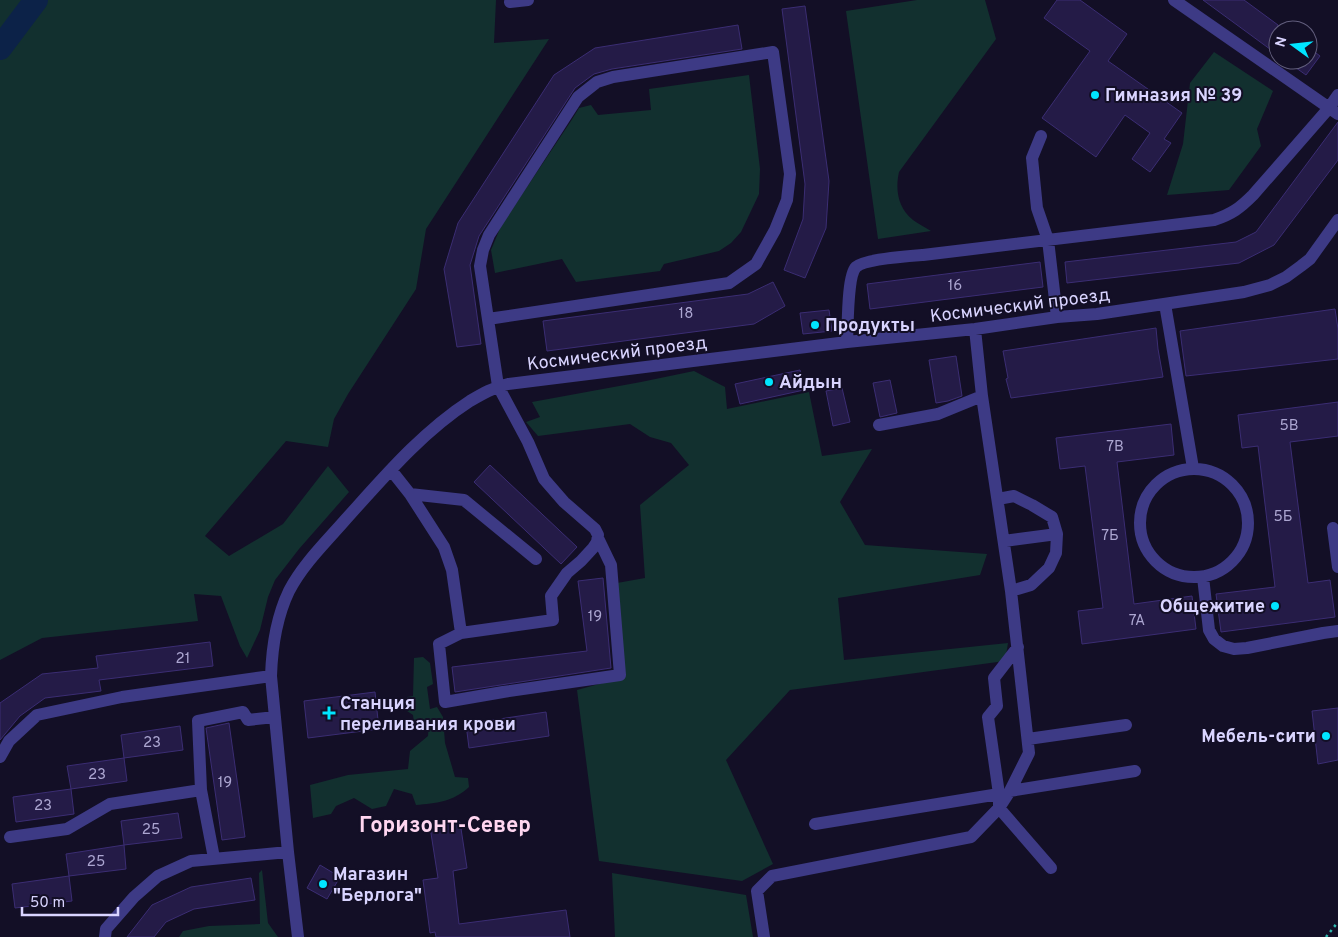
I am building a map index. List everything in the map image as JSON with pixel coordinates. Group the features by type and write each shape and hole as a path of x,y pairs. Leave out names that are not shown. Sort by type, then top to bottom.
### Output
{"street":[{"path":"510,2 528,0"},
{"path":"1174,0 1333,111"},
{"path":"488,319 729,283 756,264 775,230 787,200 790,174 773,52 613,77 597,82 578,97 489,235 483,250 480,266 498,386 519,424 544,479 564,502 595,528 612,566 620,675 512,690 445,702 439,644 461,634 553,620 551,596 567,573 593,548 598,538"},
{"path":"847,342 850,282 855,268 864,262 1214,220 1241,208 1333,111 1338,95"},
{"path":"1041,136 1032,158 1037,208 1048,240 1057,317"},
{"name":"Космический проезд","path":"498,386 847,342 975,328 1244,292 1270,285 1293,272 1310,259 1338,220"},
{"path":"1165,304 1193,468"},
{"path":"764,937 757,892 772,876 971,837 1000,808 1004,792 1029,753 1011,591 982,396 975,328"},
{"path":"298,937 271,676 272,648 284,601 294,583 318,551 391,470 449,416 483,393 498,386"},
{"path":"879,425 938,414 982,396"},
{"path":"1193,468 1211,471 1227,479 1240,492 1247,509 1249,527 1244,545 1235,560 1220,571 1203,577 1185,577 1168,571 1154,560 1145,545 1140,528 1141,510 1148,494 1160,481 1175,472 1193,468"},
{"path":"391,470 410,494 444,547 452,570 461,634"},
{"path":"410,494 464,500 536,559"},
{"path":"998,499 1014,496 1032,505 1052,517 1057,534 1056,553 1049,568 1031,585 1011,591"},
{"path":"1333,528 1338,567"},
{"path":"1004,541 1057,534"},
{"path":"1203,577 1209,630 1214,639 1224,646 1243,649 1338,631"},
{"path":"1004,792 988,717 997,706 994,678 1018,647"},
{"path":"0,757 9,741 37,715 122,697 271,676"},
{"path":"214,858 201,790 198,722 243,712 248,720 276,717"},
{"path":"1028,739 1126,725"},
{"path":"815,824 1135,771"},
{"path":"10,837 67,829 110,804 201,790"},
{"path":"1000,808 1051,868"},
{"path":"105,937 106,929 134,897 158,876 191,861 288,852"}],"path":[{"path":"1326,937 1338,922"}],"green space":[{"path":"0,0 496,0 494,43 549,39 426,229 416,289 334,419 328,447 286,441 205,536 229,556 283,524 328,466 349,492 299,549 275,580 268,597 260,630 247,658 240,646 221,596 194,594 198,621 42,638 0,660"},
{"path":"917,0 985,0 996,39 899,172 897,185 899,198 904,210 913,220 931,231 878,239 846,11"},
{"path":"1214,52 1273,91 1257,129 1261,146 1229,190 1167,195 1183,144 1190,83"},
{"path":"749,75 760,169 759,194 741,232 731,243 719,251 664,264 660,271 576,282 562,259 495,273 491,250 501,226 579,108 591,105 598,115 651,110 649,89"},
{"path":"694,371 725,387 727,409 809,392 822,456 872,449 840,502 865,545 987,554 980,575 838,598 844,660 1008,643 1005,661 790,690 726,760 773,864 742,881 599,861 577,690 621,678 617,583 645,578 640,505 689,465 671,443 650,437 630,424 538,436 526,422 540,417 532,402"},
{"path":"423,657 430,663 433,684 427,687 430,709 437,707 443,717 445,743 455,777 468,778 469,787 450,799 416,805 412,794 394,789 386,806 372,809 354,798 336,806 331,814 313,818 310,785 348,775 408,769 410,751 428,736 429,723 414,723 413,715 407,711 407,697 413,696 414,658"},
{"path":"262,870 268,923 278,937 179,937 183,931 209,926 260,924 259,873"},
{"path":"612,873 746,895 753,937 615,937"}],"building":[{"path":"1057,0 1080,0 1127,34 1108,61 1182,113 1164,139 1171,143 1150,172 1132,159 1150,133 1125,115 1096,157 1042,118 1090,51 1044,18"},
{"path":"1203,0 1244,0 1271,20 1268,20 1268,48"},
{"path":"805,6 829,181 826,228 805,278 784,270 803,219 805,184 782,9"},
{"path":"738,25 742,49 612,69 594,74 575,88 479,236 470,265 481,344 457,347 444,269 458,223 554,75 595,48"},
{"path":"1299,70 1310,70 1306,75"},
{"path":"1338,122 1338,160 1274,245 1239,263 1067,283 1065,262 1236,242 1256,232"},
{"path":"1040,262 1043,287 870,309 867,284"},
{"path":"773,282 785,306 754,324 547,351 543,321 748,294"},
{"path":"1335,309 1338,329 1338,359 1186,376 1180,331"},
{"path":"829,310 832,331 803,334 800,313"},
{"path":"1156,328 1163,377 1011,398 1006,379 1008,378 1003,351"},
{"path":"956,356 962,396 936,403 929,360"},
{"path":"800,370 804,390 740,404 735,384"},
{"path":"890,380 897,413 880,417 873,383"},
{"path":"842,388 850,422 833,426 826,391"},
{"path":"1338,402 1338,436 1290,442 1308,583 1330,580 1335,617 1221,632 1216,594 1275,587 1258,446 1242,448 1238,415"},
{"path":"1171,424 1174,455 1117,462 1134,604 1192,596 1196,629 1082,644 1078,611 1103,608 1085,466 1060,469 1056,438"},
{"path":"490,465 577,547 561,564 474,482"},
{"path":"603,578 611,668 455,692 452,667 587,651 578,581"},
{"path":"210,642 213,666 99,680 101,691 45,698 20,716 0,740 0,703 42,674 98,668 96,656"},
{"path":"375,692 379,729 308,738 304,701"},
{"name":"Мебель-сити","path":"1338,708 1338,760 1318,764 1312,711"},
{"path":"546,712 549,736 469,748 466,724"},
{"path":"229,723 245,837 222,840 206,728"},
{"path":"180,726 183,750 124,758 121,735"},
{"path":"124,758 127,781 71,789 67,766"},
{"path":"71,789 74,814 16,822 13,797"},
{"path":"178,813 182,838 124,845 121,821"},
{"path":"460,822 467,868 453,871 459,924 566,910 570,937 436,937 435,932 430,933 423,880 438,878 430,827"},
{"path":"124,845 126,869 69,876 66,854"},
{"name":"Магазин \"Берлога\"","path":"320,865 340,877 327,899 307,888"},
{"path":"69,876 72,901 15,908 12,884"},
{"path":"251,878 255,900 194,909 166,922 154,937 127,937 152,905 191,887"}],"waterway":[{"path":"0,48 36,0"}],"place":[{"name":"Гимназия № 39","path":"1095,95"},
{"name":"Продукты","path":"815,325"},
{"name":"Айдын","path":"769,382"},
{"name":"Общежитие","path":"1275,606"},
{"name":"Станция переливания крови","path":"329,713"},
{"name":"Мебель-сити","path":"1326,736"},
{"name":"Магазин \"Берлога\"","path":"323,884"}],"district":[{"name":"Горизонт-Север","path":"445,824"}]}
